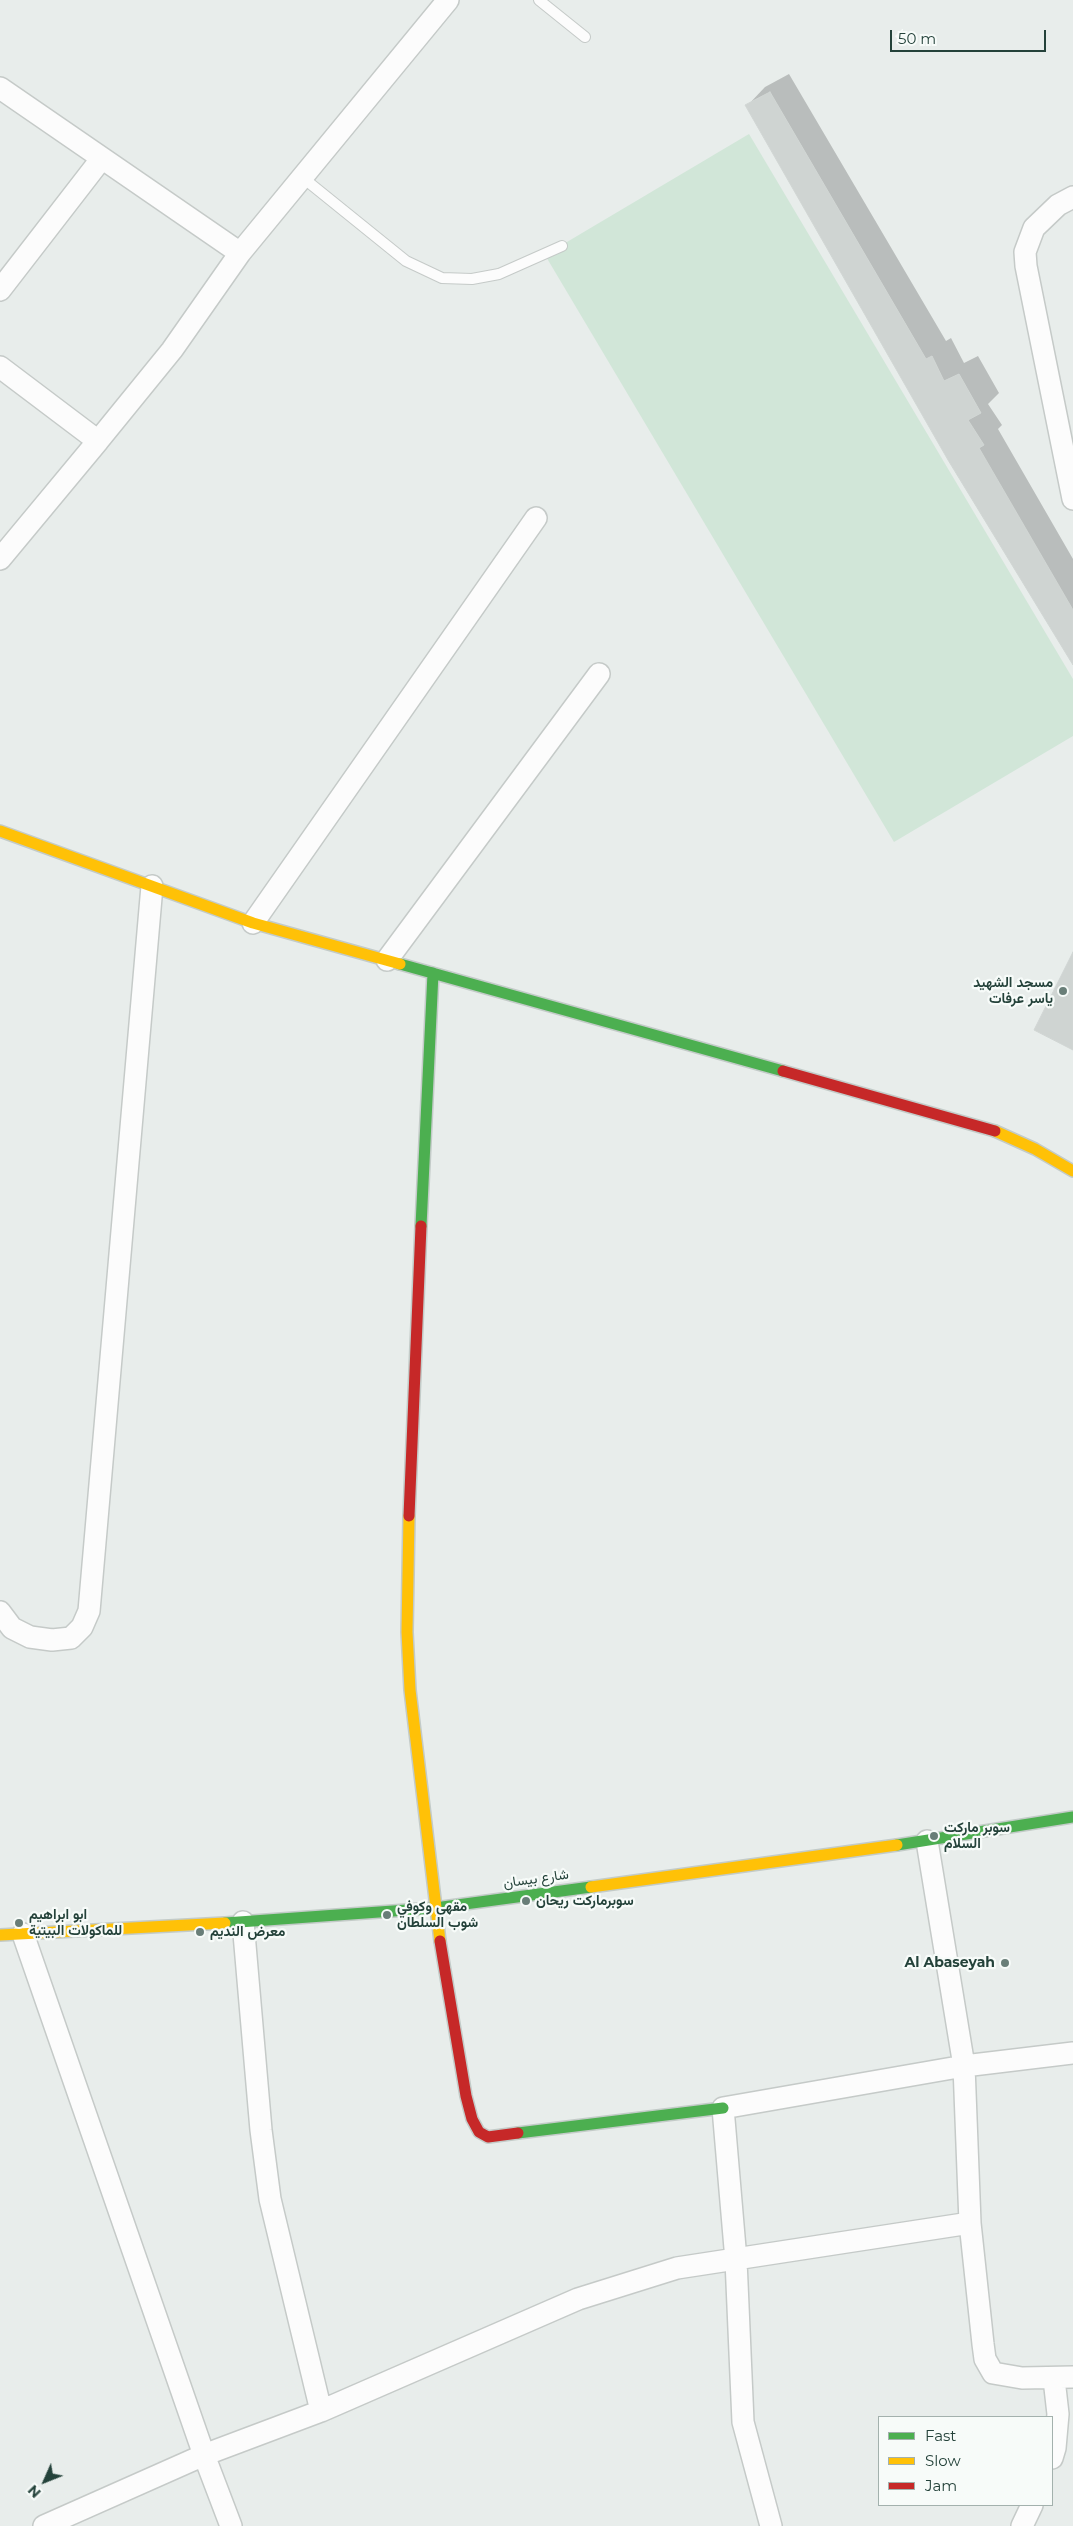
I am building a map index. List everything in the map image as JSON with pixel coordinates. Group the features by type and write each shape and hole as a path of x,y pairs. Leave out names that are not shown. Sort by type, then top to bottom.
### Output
{"street":[{"path":"0,559 172,350 240,253 448,0"},
{"path":"0,88 240,253"},
{"path":"0,290 102,158"},
{"path":"1073,197 1058,204 1034,228 1025,252 1026,266 1073,499"},
{"path":"0,367 98,441"},
{"path":"253,923 536,518"},
{"path":"387,960 599,674"},
{"path":"0,831 253,923 993,1130 1035,1149 1073,1170"},
{"path":"0,1612 12,1628 30,1637 52,1640 71,1638 82,1627 89,1611 152,886"},
{"path":"434,973 411,1443 407,1632 410,1690 418,1739 435,1908 466,2096 472,2119 479,2132 488,2137 723,2108 964,2066 1073,2053"},
{"name":"شارع بيسان","path":"0,1935 243,1922 435,1908 927,1842 1073,1817"},
{"path":"927,1842 964,2066 970,2223 985,2359 992,2373 1003,2377 1063,2378 1053,2455"},
{"path":"243,1922 261,2130 270,2199 321,2411"},
{"path":"23,1934 204,2455 231,2526"},
{"path":"723,2108 736,2260 743,2422 771,2526"},
{"path":"44,2526 204,2455 321,2411 578,2299 677,2268 970,2223"},
{"path":"1022,2526 1032,2506"}],"lane":[{"path":"539,0 585,37"},
{"path":"302,177 406,261 442,278 472,279 499,274 562,246"}],"green space":[{"path":"749,134 1073,679 1073,736 894,842 545,255"}],"building":[{"path":"770,92 926,359 932,356 944,381 959,374 981,413 968,420 984,445 979,448 1073,610 1073,665 948,460 745,105"},
{"name":"مسجد الشهيد ياسر عرفات","path":"1073,952 1073,1050 1034,1030"}],"traffic: fast":[{"path":"400,964 783,1071"},
{"path":"421,1226 433,973"},
{"path":"897,1845 1073,1817"},
{"path":"225,1923 435,1908 591,1887"},
{"path":"518,2133 723,2108"}],"traffic: slow":[{"path":"0,831 253,923 400,964"},
{"path":"995,1131 1035,1149 1073,1171"},
{"path":"409,1516 407,1632 410,1690 440,1941"},
{"path":"591,1887 897,1845"},
{"path":"0,1935 225,1923"}],"traffic: jam":[{"path":"783,1071 995,1131"},
{"path":"409,1516 421,1226"},
{"path":"440,1941 466,2096 472,2119 479,2132 488,2137 518,2133"}],"place":[{"name":"مسجد الشهيد ياسر عرفات","path":"1063,991"},
{"name":"سوبر ماركت السلام","path":"934,1836"},
{"name":"سوبرماركت ريحان","path":"526,1901"},
{"name":"مقهى وكوفي شوب السلطان","path":"387,1915"},
{"name":"ابو ابراهيم للماكولات البيتية","path":"19,1923"},
{"name":"معرض النديم","path":"200,1932"},
{"name":"Al Abaseyah","path":"1005,1963"}]}
